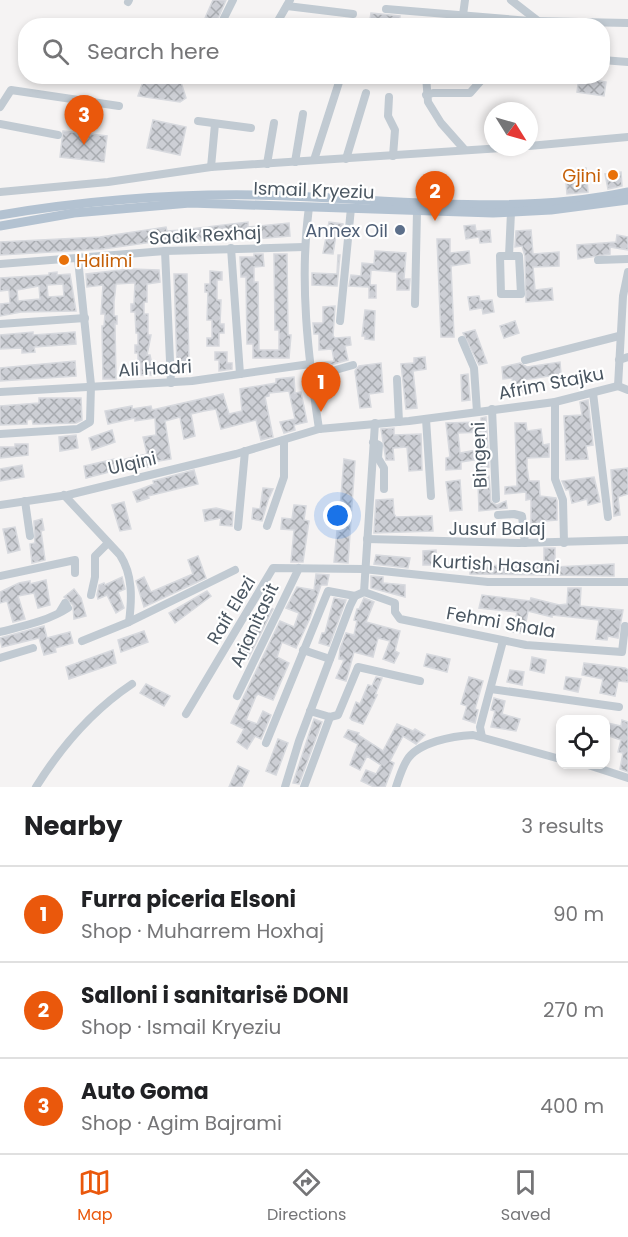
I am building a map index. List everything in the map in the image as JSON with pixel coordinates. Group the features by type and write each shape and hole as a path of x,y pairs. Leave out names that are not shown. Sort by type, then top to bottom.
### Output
{"main road":[{"name":"Ismail Kryeziu","path":"0,215 82,203 186,196 312,197 492,205 598,199 628,192"},
{"name":"Ismail Kryeziu","path":"0,226 74,213 190,203 511,212 551,210 628,200"}],"street":[{"path":"224,18 233,0"},
{"path":"463,15 465,0"},
{"path":"511,0 534,18"},
{"path":"279,18 288,3 352,14"},
{"path":"386,9 500,18"},
{"path":"610,23 628,23"},
{"path":"610,61 628,62"},
{"path":"314,160 338,84"},
{"path":"426,84 426,95 441,123 464,149"},
{"path":"426,95 470,93 478,84"},
{"path":"0,107 11,90 119,106"},
{"path":"346,159 366,93"},
{"path":"389,97 388,116 395,130 393,156"},
{"path":"295,162 303,114"},
{"path":"198,121 251,128"},
{"path":"267,164 274,123"},
{"path":"0,124 58,135"},
{"path":"212,167 215,124"},
{"path":"538,145 628,137"},
{"path":"0,192 108,182 212,167 484,148"},
{"path":"309,207 304,247 311,377 319,429"},
{"path":"340,321 351,208"},
{"path":"415,304 417,211"},
{"path":"509,256 511,212"},
{"name":"Sadik Rexhaj","path":"0,264 231,248 304,247"},
{"path":"231,248 240,374"},
{"path":"165,252 171,383"},
{"path":"500,256 509,256 519,256 521,294 501,294 500,256"},
{"path":"0,434 84,427 91,416 91,385 78,259"},
{"path":"598,260 628,260"},
{"name":"Afrim Stajku","path":"319,429 426,419 555,402 618,386 619,336 628,272"},
{"path":"0,324 85,318"},
{"name":"Afrim Stajku","path":"525,360 619,336"},
{"name":"Afrim Stajku","path":"462,340 474,368 477,412"},
{"path":"619,360 628,357"},
{"name":"Ali Hadri","path":"0,392 91,385 171,383 310,364"},
{"path":"311,377 353,365"},
{"path":"397,379 399,422"},
{"path":"618,386 628,390"},
{"path":"593,393 608,517"},
{"path":"555,402 555,479 563,500 564,543"},
{"name":"Bingeni","path":"492,409 496,499"},
{"path":"426,419 431,496"},
{"path":"266,742 328,591 355,596 364,592 363,569 375,423"},
{"name":"Ulqini","path":"0,505 64,495 246,451 319,429"},
{"path":"267,526 284,477 284,440"},
{"path":"373,442 379,445 378,458 384,468 384,489"},
{"path":"238,527 246,451"},
{"path":"64,495 125,563 132,593 129,622"},
{"path":"26,501 30,536"},
{"path":"498,515 522,516 525,543"},
{"name":"Jusuf Balaj","path":"367,539 525,543 628,540"},
{"path":"91,595 95,577 95,555 108,543"},
{"path":"0,576 75,560 75,573"},
{"name":"Raif Elezi","path":"186,714 273,568 363,569"},
{"name":"Arianitasit","path":"237,696 299,568"},
{"name":"Kurtish Hasani","path":"363,569 488,582 628,582"},
{"path":"82,641 129,622 235,570"},
{"name":"Fehmi Shala","path":"364,592 392,601 400,619 502,641 622,652 625,626"},
{"path":"285,787 310,711 355,596"},
{"path":"0,632 57,613"},
{"path":"482,737 480,727 502,641"},
{"path":"0,658 33,648"},
{"path":"303,650 330,659"},
{"path":"310,711 330,717 339,713 358,667 420,681"},
{"path":"36,787 56,754 93,717 132,684"},
{"path":"491,690 619,707"},
{"path":"304,787 330,717"},
{"path":"396,787 407,759 419,749 459,736 482,737 556,758"},
{"path":"598,769 628,778"}],"building":[{"path":"213,0 226,0 218,18 205,18"},
{"path":"371,13 400,16 400,18 370,18"},
{"path":"142,84 182,84 186,98 180,102 138,96"},
{"path":"578,84 606,84 604,96 577,92"},
{"path":"153,120 186,127 180,155 147,148"},
{"path":"63,131 107,136 104,162 60,157"},
{"path":"586,168 588,192 567,194 565,171"},
{"path":"621,172 622,186 608,189 605,174"},
{"path":"248,222 248,227 289,223 290,236 254,239 254,234 187,243 174,243 174,239 103,249 0,255 0,242 100,237 166,227 167,231"},
{"path":"329,222 343,224 342,236 336,235 333,254 323,253"},
{"path":"475,225 476,231 490,230 491,242 480,243 479,237 466,239 464,226"},
{"path":"531,230 533,254 559,252 559,266 533,267 535,290 552,288 553,300 526,302 525,256 522,246 515,247 516,231"},
{"path":"617,235 628,237 628,250 610,247 610,254 578,259 577,245 616,242"},
{"path":"437,239 450,239 450,253 469,251 470,263 451,266 454,337 441,337"},
{"path":"375,251 406,253 404,279 410,279 409,290 397,290 397,272 371,270 370,285 376,285 376,298 369,298 369,287 349,286 351,275 361,276 362,263 374,264"},
{"path":"254,254 263,254 264,266 254,267 254,282 258,282 259,350 279,350 279,330 275,330 274,254 287,254 288,335 291,335 289,358 253,358 253,344 247,344 246,277 241,277 240,257 254,257"},
{"path":"338,255 340,255 337,286 312,285 312,273 337,274"},
{"path":"130,269 159,270 160,282 147,284 147,302 144,302 144,314 148,314 148,335 151,335 147,355 150,355 154,375 141,375 141,363 138,363 138,353 135,353 138,333 136,333 135,312 131,312 131,304 134,304 135,283 116,284 114,316 117,316 117,324 115,324 116,379 103,379 102,326 104,326 105,314 101,314 103,285 87,287 86,274"},
{"path":"210,271 222,272 222,280 217,280 217,300 221,300 220,324 224,324 224,333 219,333 219,346 207,346 207,338 212,338 212,320 207,320 208,292 205,292 205,284 210,284"},
{"path":"49,273 70,274 76,311 21,312 0,316 0,304 10,303 9,290 0,291 0,278 49,275","holes":["63,284 64,296 48,297 47,285","39,286 40,299 18,301 17,290"]},
{"path":"174,274 187,274 189,364 177,364"},
{"path":"479,296 480,301 492,300 494,312 483,314 482,308 470,310 468,297"},
{"path":"335,306 333,336 335,338 350,337 351,345 345,346 348,360 317,369 316,363 334,361 332,349 319,350 319,334 314,334 313,323 323,323 323,307"},
{"path":"365,310 375,311 374,340 365,339 365,336 362,336"},
{"path":"515,321 519,333 504,338 500,326"},
{"path":"475,330 487,363 479,365 463,333"},
{"path":"33,332 33,335 75,332 76,344 34,347 35,352 22,353 22,348 0,349 0,335"},
{"path":"215,352 227,352 227,363 232,363 232,369 219,371 219,360 215,360"},
{"path":"425,357 426,369 413,371 417,408 406,409 401,364 414,363 414,358"},
{"path":"75,361 76,376 0,381 0,368"},
{"path":"560,362 561,374 523,380 525,392 514,394 512,378 503,379 502,367 520,363 527,367"},
{"path":"381,363 383,392 369,394 371,407 360,408 355,371 359,366"},
{"path":"468,374 470,400 462,401 461,375"},
{"path":"294,377 295,393 301,392 307,422 294,425 295,430 284,433 280,422 295,419 289,391 269,393 269,396 265,397 273,437 261,440 256,420 221,429 216,409 204,411 191,414 195,436 184,439 180,417 165,421 171,459 153,462 154,465 141,469 130,471 129,467 124,468 121,460 147,454 143,437 156,435 155,418 135,421 135,418 108,424 105,411 132,406 132,409 151,406 152,410 223,394 229,414 242,411 240,389 276,383 276,379"},
{"path":"39,398 81,398 82,420 76,423 33,424 32,419 27,420 27,424 0,425 0,406 39,403"},
{"path":"588,400 593,445 586,446 588,459 566,460 564,416 582,415 580,402"},
{"path":"486,417 489,467 480,468 480,459 461,462 461,469 446,470 446,458 450,457 446,423 481,422 481,418","holes":["482,432 482,449 460,453 458,433"]},
{"path":"515,423 526,423 527,431 541,429 543,445 549,444 549,457 527,458 529,481 539,481 540,496 556,498 557,501 557,520 544,521 545,534 531,535 531,499 526,500 526,492 505,494 505,487 517,486"},
{"path":"394,428 394,435 421,434 422,470 409,471 407,447 393,448 394,460 386,460 381,429"},
{"path":"112,430 115,442 92,450 89,438"},
{"path":"76,435 78,448 60,451 59,437"},
{"path":"15,444 28,444 28,455 0,458 0,447 15,447"},
{"path":"115,459 117,470 86,478 84,466"},
{"path":"344,459 355,461 348,563 334,562 337,531 341,531 342,518 337,518 337,508 340,508"},
{"path":"22,465 24,477 0,481 0,469"},
{"path":"628,468 628,494 618,497 620,515 614,516 611,470"},
{"path":"194,470 198,484 148,496 149,498 137,502 133,492 154,484 153,481"},
{"path":"489,476 491,502 497,505 506,501 507,508 479,511 478,483 482,483 481,477"},
{"path":"594,477 600,502 588,505 587,499 572,503 569,489 566,490 562,481"},
{"path":"460,480 462,510 450,511 446,482"},
{"path":"263,488 273,489 262,521 252,519 253,508 260,509"},
{"path":"393,499 396,517 432,516 433,531 374,533 376,500"},
{"path":"124,502 131,529 120,531 112,505"},
{"path":"294,505 306,506 304,520 309,521 303,562 291,562 294,530 281,529 282,518 292,519"},
{"path":"216,508 233,512 232,526 220,525 221,518 205,521 203,510"},
{"path":"42,519 44,530 41,531 45,560 32,563 30,544 35,543 34,521"},
{"path":"15,527 20,550 8,553 3,529"},
{"path":"544,548 555,548 555,567 614,564 614,576 470,574 470,565 520,566 544,563"},
{"path":"436,550 437,565 423,565 423,551"},
{"path":"376,555 410,558 408,568 374,564"},
{"path":"198,556 206,578 144,607 136,581 144,577 151,592 193,574 188,560"},
{"path":"316,574 329,575 327,585 321,585 310,618 296,648 282,642 277,657 289,663 273,700 258,694 256,696 246,720 257,724 263,711 271,715 261,739 255,736 247,749 237,742 244,729 231,723 280,621 294,627 299,613 286,608 297,587 314,590"},
{"path":"371,576 383,577 383,583 405,585 405,597 371,588"},
{"path":"122,577 125,589 118,592 124,608 116,613 107,595 98,599 97,595 99,585 104,583 105,585"},
{"path":"46,580 50,605 38,608 34,593 18,596 25,619 13,622 7,601 0,603 0,592 19,583 30,581 30,584"},
{"path":"568,588 581,588 580,606 623,610 618,638 608,636 607,640 596,639 599,620 552,615 552,617 528,611 524,633 513,632 517,612 479,608 482,595 530,601 531,598 559,605 567,604"},
{"path":"74,589 81,598 86,616 74,619 73,605 64,597"},
{"path":"207,591 211,596 175,623 169,613"},
{"path":"334,598 346,600 329,646 319,643 322,633 325,633"},
{"path":"364,598 374,602 366,622 400,631 395,651 399,653 394,663 383,659 390,641 378,638 373,657 354,652 346,681 336,678 344,660 339,659 340,649 346,633 354,635 357,621 354,620 357,609"},
{"path":"264,603 273,609 248,659 239,653"},
{"path":"44,626 47,638 70,632 73,643 55,648 56,652 44,655 39,638 2,647 0,638"},
{"path":"144,631 148,642 121,652 118,640"},
{"path":"113,650 116,663 69,679 66,667"},
{"path":"427,654 450,659 447,672 424,666"},
{"path":"532,657 546,660 544,673 530,670"},
{"path":"584,663 625,668 628,670 628,682 618,681 615,696 600,693 603,679 582,675"},
{"path":"510,670 524,672 522,685 507,682"},
{"path":"376,677 382,678 375,695 377,695 363,724 352,720 350,718 356,702 360,704 368,685 372,686"},
{"path":"469,677 483,681 475,709 478,710 475,723 463,719 467,706 461,704"},
{"path":"566,677 581,679 578,692 564,689"},
{"path":"146,684 170,696 164,706 140,693"},
{"path":"494,698 505,701 502,714 520,719 516,731 491,727 495,711 491,710"},
{"path":"314,719 322,722 299,784 293,783"},
{"path":"622,720 628,722 628,772 620,769 623,753 618,752 621,740 610,736 610,724 621,726"},
{"path":"397,724 413,731 415,729 425,735 416,744 403,736 390,761 394,763 385,787 374,787 361,781 366,770 376,774 381,765 367,756 360,770 350,765 358,744 344,737 348,730 359,733 358,735 383,751"},
{"path":"278,739 288,743 276,775 266,771"},
{"path":"238,766 249,771 242,787 229,787"}],"place":[{"name":"Auto Goma","path":"84,145"},
{"name":"Gjini","path":"613,175"},
{"name":"Salloni i sanitarisë DONI","path":"435,221"},
{"name":"Annex Oil","path":"400,230"},
{"name":"Halimi","path":"64,260"},
{"name":"Furra piceria Elsoni","path":"321,412"}]}
